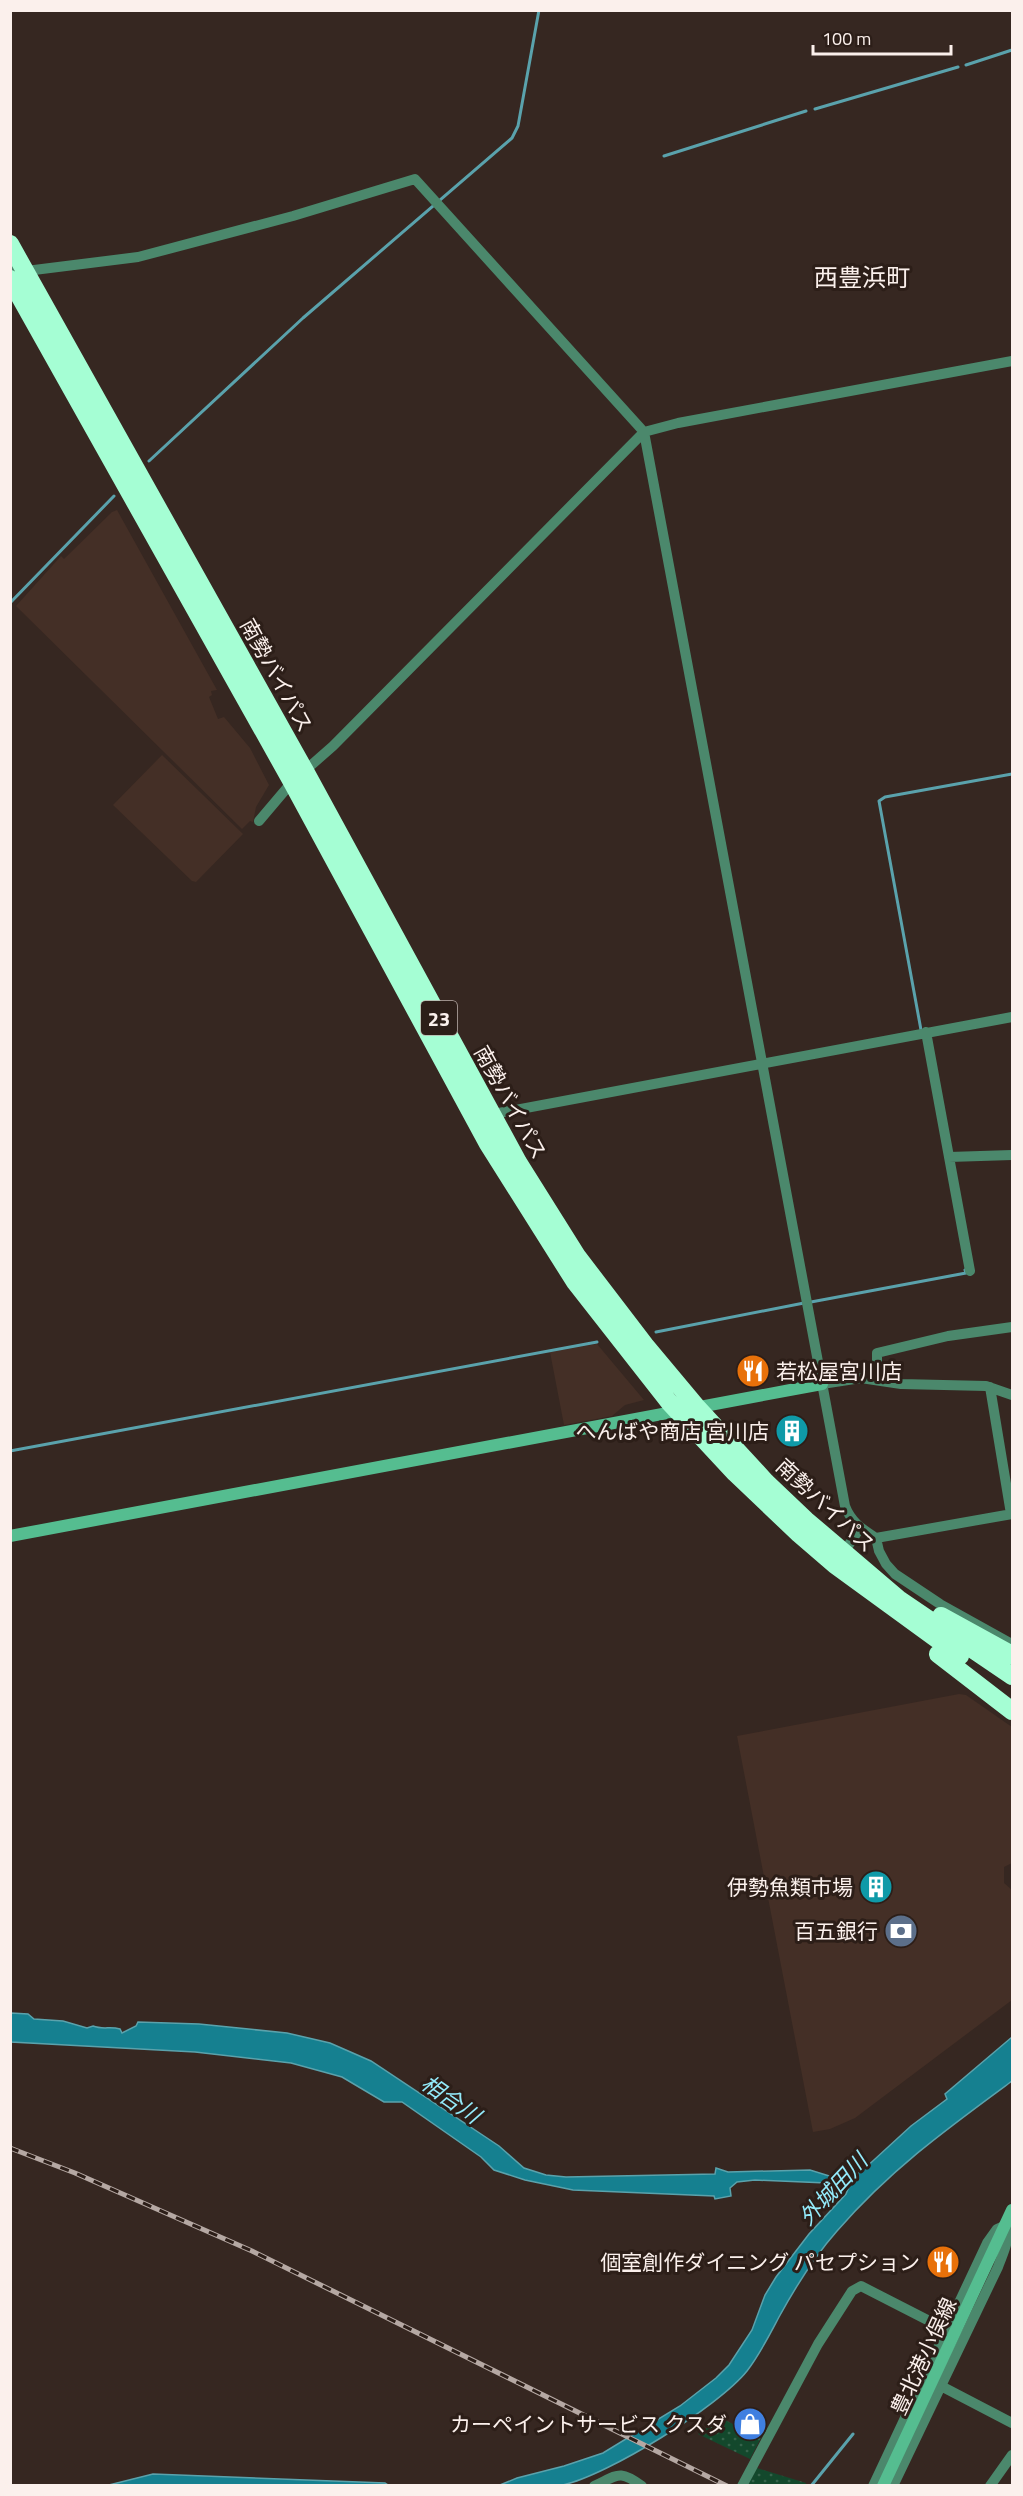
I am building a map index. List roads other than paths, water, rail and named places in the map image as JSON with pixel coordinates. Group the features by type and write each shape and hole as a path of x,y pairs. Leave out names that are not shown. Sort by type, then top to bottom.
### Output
{"highway":[{"name":"南勢バイパス","path":"10,244 16,273 518,1162 577,1256 696,1406 840,1559 927,1634 1012,1690"},
{"name":"南勢バイパス","path":"299,777 488,1144 575,1282 676,1409 735,1473 799,1534 840,1559 1012,1676"},
{"path":"840,1559 1012,1655"},
{"path":"840,1559 863,1596 1012,1711"}],"street":[{"path":"16,273 138,257 293,216 412,179 418,180 644,432 845,1506 849,1517 860,1528 876,1538 1012,1514 990,1387"},
{"path":"259,821 299,777 644,432 678,423 1012,361"},
{"path":"500,1113 1012,1017"},
{"path":"923,1033 970,1271"},
{"path":"949,1157 1012,1155"},
{"path":"877,1380 878,1353 948,1336 1012,1327"},
{"path":"10,1536 676,1409 850,1379 933,1385 966,1384 990,1387 1012,1395"},
{"path":"840,1559 860,1528"},
{"path":"876,1538 879,1551 895,1574 940,1604 1012,1644"},
{"name":"豊北港小俣線","path":"883,2486 1012,2210"},
{"path":"873,2486 987,2243 997,2229 1006,2225 1007,2241 998,2266 892,2486"},
{"path":"742,2486 818,2344 852,2291 861,2286 945,2329"},
{"path":"941,2386 1012,2423"},
{"path":"896,2435 913,2443"},
{"path":"990,2486 1012,2455"},
{"path":"594,2486 620,2474 627,2474 642,2486"}],"water":[{"path":"11,2013 28,2014 34,2019 63,2021 87,2028 93,2026 116,2028 122,2033 136,2026 138,2022 199,2024 287,2033 330,2043 371,2061 499,2146 524,2168 546,2175 566,2177 715,2174 716,2168 728,2172 810,2170 839,2179 853,2176 863,2170 911,2126 947,2099 945,2094 1012,2037 1012,2081 921,2150 857,2209 806,2272 747,2371 712,2403 661,2438 583,2479 548,2487 500,2485 603,2453 680,2406 716,2378 729,2365 752,2330 765,2295 776,2277 809,2234 846,2194 850,2184 755,2180 737,2182 730,2188 731,2196 715,2199 714,2196 573,2190 525,2180 494,2170 481,2157 402,2102 384,2102 342,2077 291,2063 195,2052 11,2042"},
{"path":"153,2474 385,2483 388,2485 109,2485"}],"waterway":[{"path":"149,461 303,318 512,138 518,126 539,10"},
{"path":"966,65 1012,50"},
{"path":"815,109 958,67"},
{"path":"664,156 806,111"},
{"path":"10,603 114,496"},
{"path":"921,1030 879,801 885,797 1012,774"},
{"path":"811,1302 966,1273 965,1270"},
{"path":"656,1332 804,1303"},
{"path":"10,1451 597,1342"},
{"path":"811,2486 853,2434"}],"railway":[{"path":"10,2148 75,2173 252,2251 727,2486"}],"place":[{"name":"若松屋宮川店","path":"753,1371"},
{"name":"へんばや商店 宮川店","path":"792,1431"},
{"name":"伊勢魚類市場","path":"876,1887"},
{"name":"百五銀行","path":"901,1931"},
{"name":"個室創作ダイニング パセプション","path":"943,2262"},
{"name":"カーペイントサービス クスダ","path":"750,2424"}],"district":[{"name":"西豊浜町","path":"862,277"}],"water label":[{"name":"相合川","path":"451,2099"},
{"name":"外城田川","path":"833,2189"}]}
